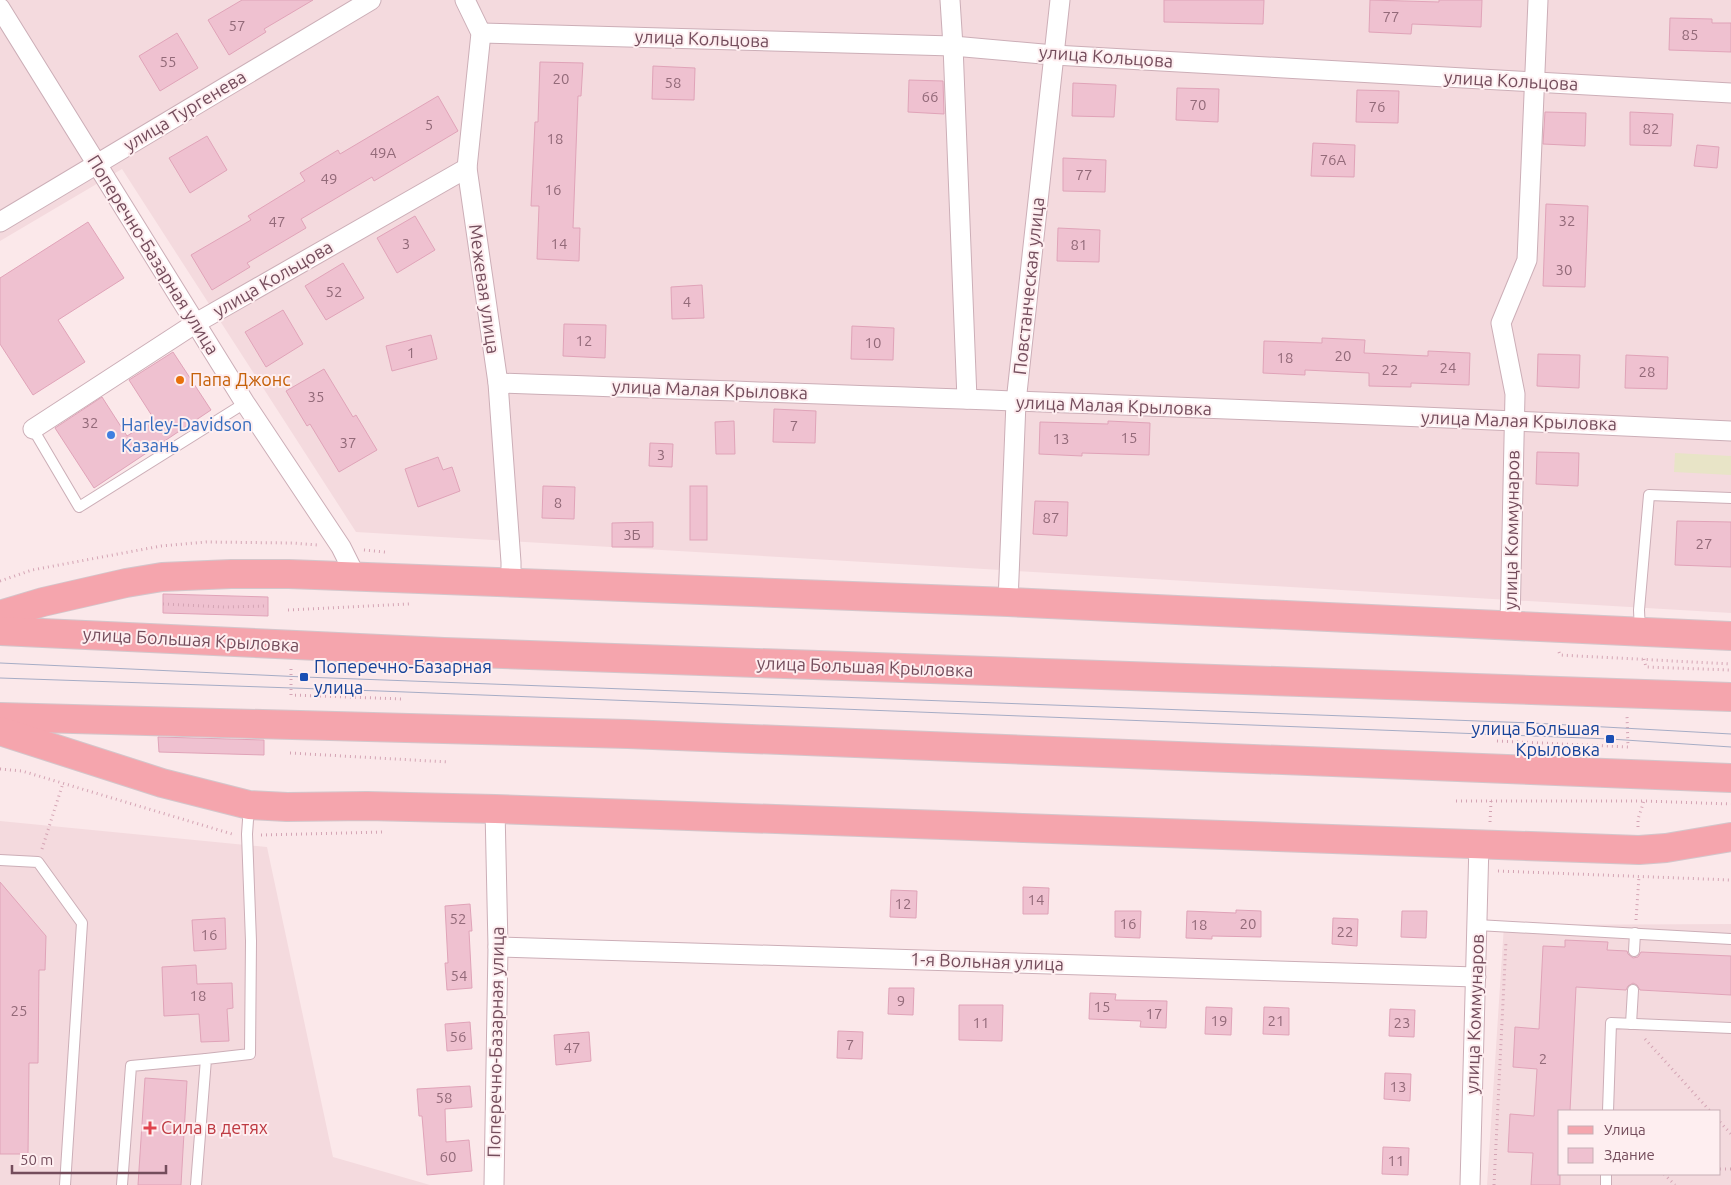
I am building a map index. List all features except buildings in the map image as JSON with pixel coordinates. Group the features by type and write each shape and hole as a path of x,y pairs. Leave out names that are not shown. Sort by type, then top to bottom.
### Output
{"main road":[{"path":"0,616 43,602 126,583 162,577 231,574 511,582 1008,602 1731,636"},
{"name":"улица Большая Крыловка","path":"0,631 444,652 1731,697"},
{"path":"0,717 628,734 1731,778"},
{"path":"0,731 162,783 249,805 495,809 1639,850 1666,848 1731,837"}],"street":[{"name":"улица Тургенева","path":"0,222 371,0"},
{"path":"465,0 482,34"},
{"path":"950,0 968,399"},
{"name":"Повстанческая улица","path":"1008,602 1016,402 1060,0"},
{"name":"улица Коммунаров","path":"1510,625 1515,394 1501,322 1527,260 1536,83 1538,0"},
{"name":"Поперечно-Базарная улица","path":"0,8 245,403 341,547 356,577"},
{"name":"улица Кольцова","path":"482,34 953,46 1054,55 1731,93"},
{"name":"Межевая улица","path":"482,34 467,168 498,383 511,582"},
{"name":"улица Кольцова","path":"33,429 196,323 467,168"},
{"name":"улица Малая Крыловка","path":"498,383 968,399 1731,431"},
{"name":"Поперечно-Базарная улица","path":"494,1185 498,946 495,809"},
{"name":"улица Коммунаров","path":"1470,1185 1479,843"},
{"name":"1-я Вольная улица","path":"498,946 1476,977"}],"lane":[{"path":"33,429 79,507 245,403"},
{"path":"1640,632 1639,610 1649,494 1731,498"},
{"path":"122,1185 131,1066 250,1054 251,940 247,834 249,805"},
{"path":"0,860 38,862 82,923 65,1185"},
{"path":"1477,925 1731,938"},
{"path":"1634,951 1635,933"},
{"path":"1632,1024 1633,990"},
{"path":"1608,1110 1610,1023 1731,1028"},
{"path":"196,1185 206,1059"}],"path":[{"path":"163,604 267,606"},
{"path":"288,610 413,604"},
{"path":"1644,659 1646,667 1731,670"},
{"path":"291,665 291,695 403,699"},
{"path":"1497,741 1628,747 1628,716 1618,716"},
{"path":"290,753 448,762"},
{"path":"38,862 63,783"},
{"path":"1456,801 1635,801 1731,804"},
{"path":"1494,1185 1507,926"},
{"path":"1632,1024 1709,1110"},
{"path":"1721,1123 1731,1134"},
{"path":"1665,1175 1675,1185"}],"shaded area":[{"path":"0,0 1731,0 1731,613 356,532 122,169 0,241"},
{"path":"1675,453 1731,456 1731,475 1674,472"},
{"path":"0,821 267,847 333,1157 430,1185 0,1185"},
{"path":"1731,924 1731,1185 1487,1185 1504,925"}],"tram line":[{"path":"0,663 304,677 1532,723 1731,734"},
{"path":"0,678 1610,739 1731,747"}],"place":[{"name":"Папа Джонс","path":"180,380"},
{"name":"Harley-Davidson Казань","path":"111,435"},
{"name":"Поперечно-Базарная улица","path":"304,677"},
{"name":"улица Большая Крыловка","path":"1610,739"},
{"name":"Сила в детях","path":"150,1128"}]}
